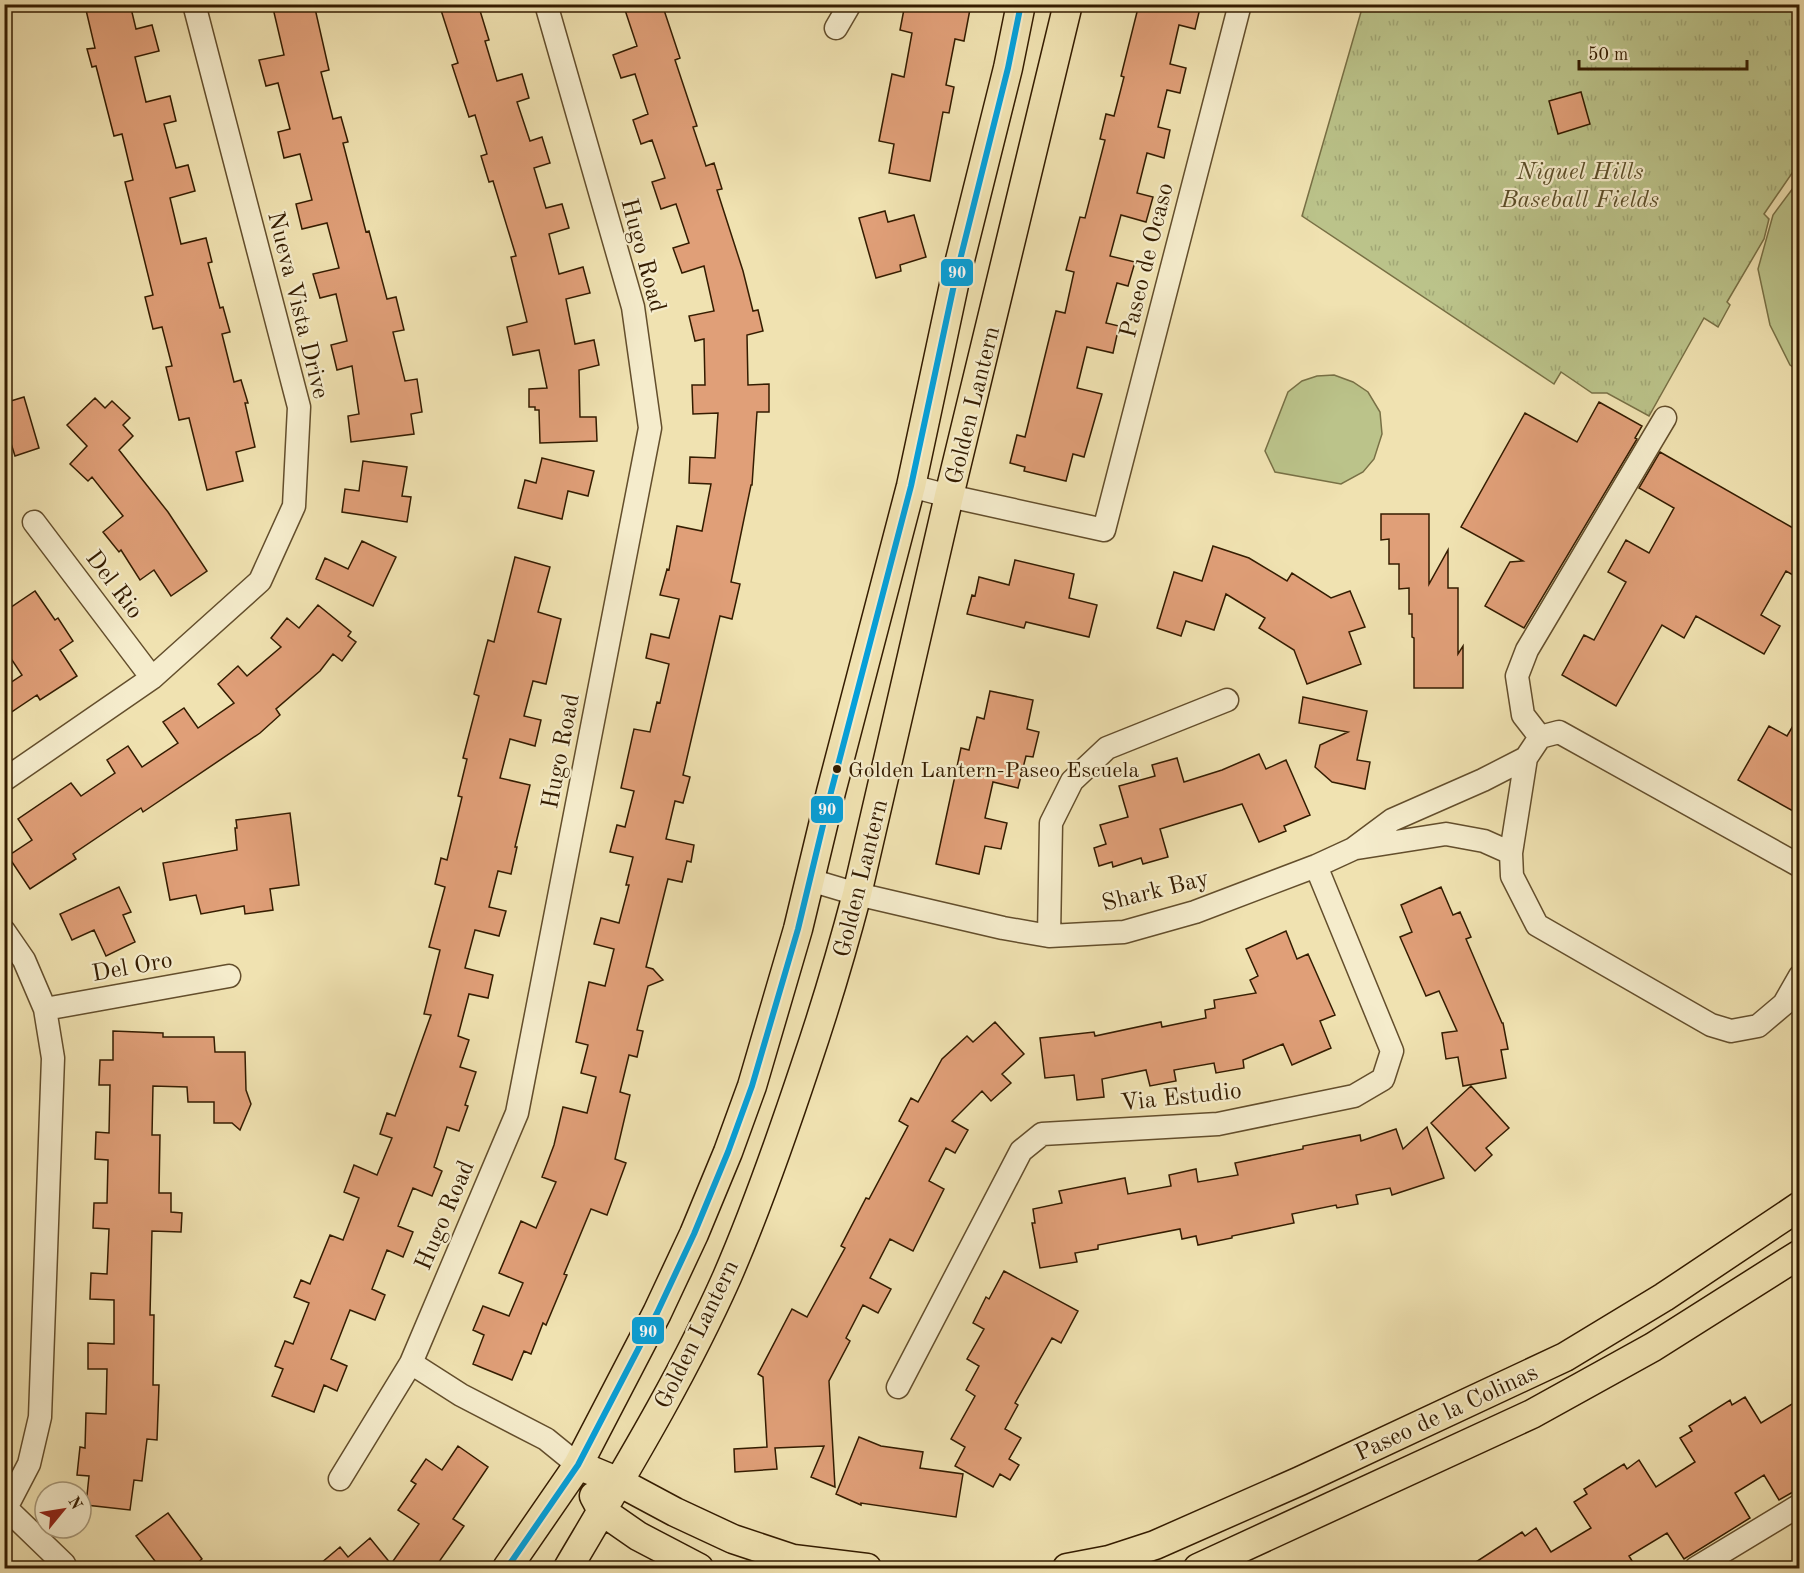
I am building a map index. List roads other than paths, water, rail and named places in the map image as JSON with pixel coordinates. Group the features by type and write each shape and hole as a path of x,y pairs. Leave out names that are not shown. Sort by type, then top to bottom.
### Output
{"main road":[{"name":"Golden Lantern","path":"507,1569 578,1464 657,1313 694,1234 752,1086 798,929 831,792 911,486 955,280 1008,68 1021,4"},
{"name":"Golden Lantern","path":"568,1569 688,1357 727,1277 792,1107 843,948 1062,9"},
{"name":"Paseo de la Colinas","path":"1067,1569 1109,1560 1155,1545 1300,1481 1565,1357 1664,1297 1800,1206"},
{"name":"Paseo de la Colinas","path":"1198,1569 1532,1414 1653,1347 1800,1254"},
{"path":"578,1464 733,1539 793,1559 867,1569"},
{"path":"578,1464 602,1511 638,1536 699,1569"}],"street":[{"name":"Nueva Vista Drive","path":"4,780 152,678 260,582 294,506 298,407 195,4"},
{"name":"Hugo Road","path":"340,1479 411,1363 517,1113 650,428 633,307 546,4"},
{"path":"836,28 850,4"},
{"name":"Paseo de Ocaso","path":"950,496 1104,530 1240,4"},
{"path":"1540,737 1523,715 1517,676 1523,659 1665,418"},
{"path":"911,486 950,496"},
{"name":"Del Rio","path":"34,522 152,678"},
{"path":"1049,936 1051,823 1072,781 1107,748 1227,700"},
{"path":"1800,866 1558,732 1540,737 1526,758 1511,853 1512,876 1537,925 1711,1025 1731,1031 1758,1026 1784,1004 1800,976"},
{"path":"1353,849 1392,820 1526,758"},
{"path":"1353,849 1446,834 1484,841 1511,853"},
{"name":"Shark Bay","path":"810,880 857,894 1003,928 1049,936 1124,932 1195,912 1316,866 1353,849"},
{"name":"Via Estudio","path":"898,1386 1021,1150 1042,1134 1218,1124 1354,1096 1383,1079 1392,1051 1316,866"},
{"path":"4,930 24,960 45,1009 53,1058 40,1417 29,1464 6,1511 64,1564 66,1569"},
{"name":"Del Oro","path":"45,1009 229,976"},
{"path":"411,1363 461,1395 546,1439 578,1464"},
{"path":"1696,1569 1800,1505"}],"place":[{"name":"Golden Lantern-Paseo Escuela","path":"837,769"}],"park label":[{"name":"Niguel Hills Baseball Fields","path":"1580,185"}]}
